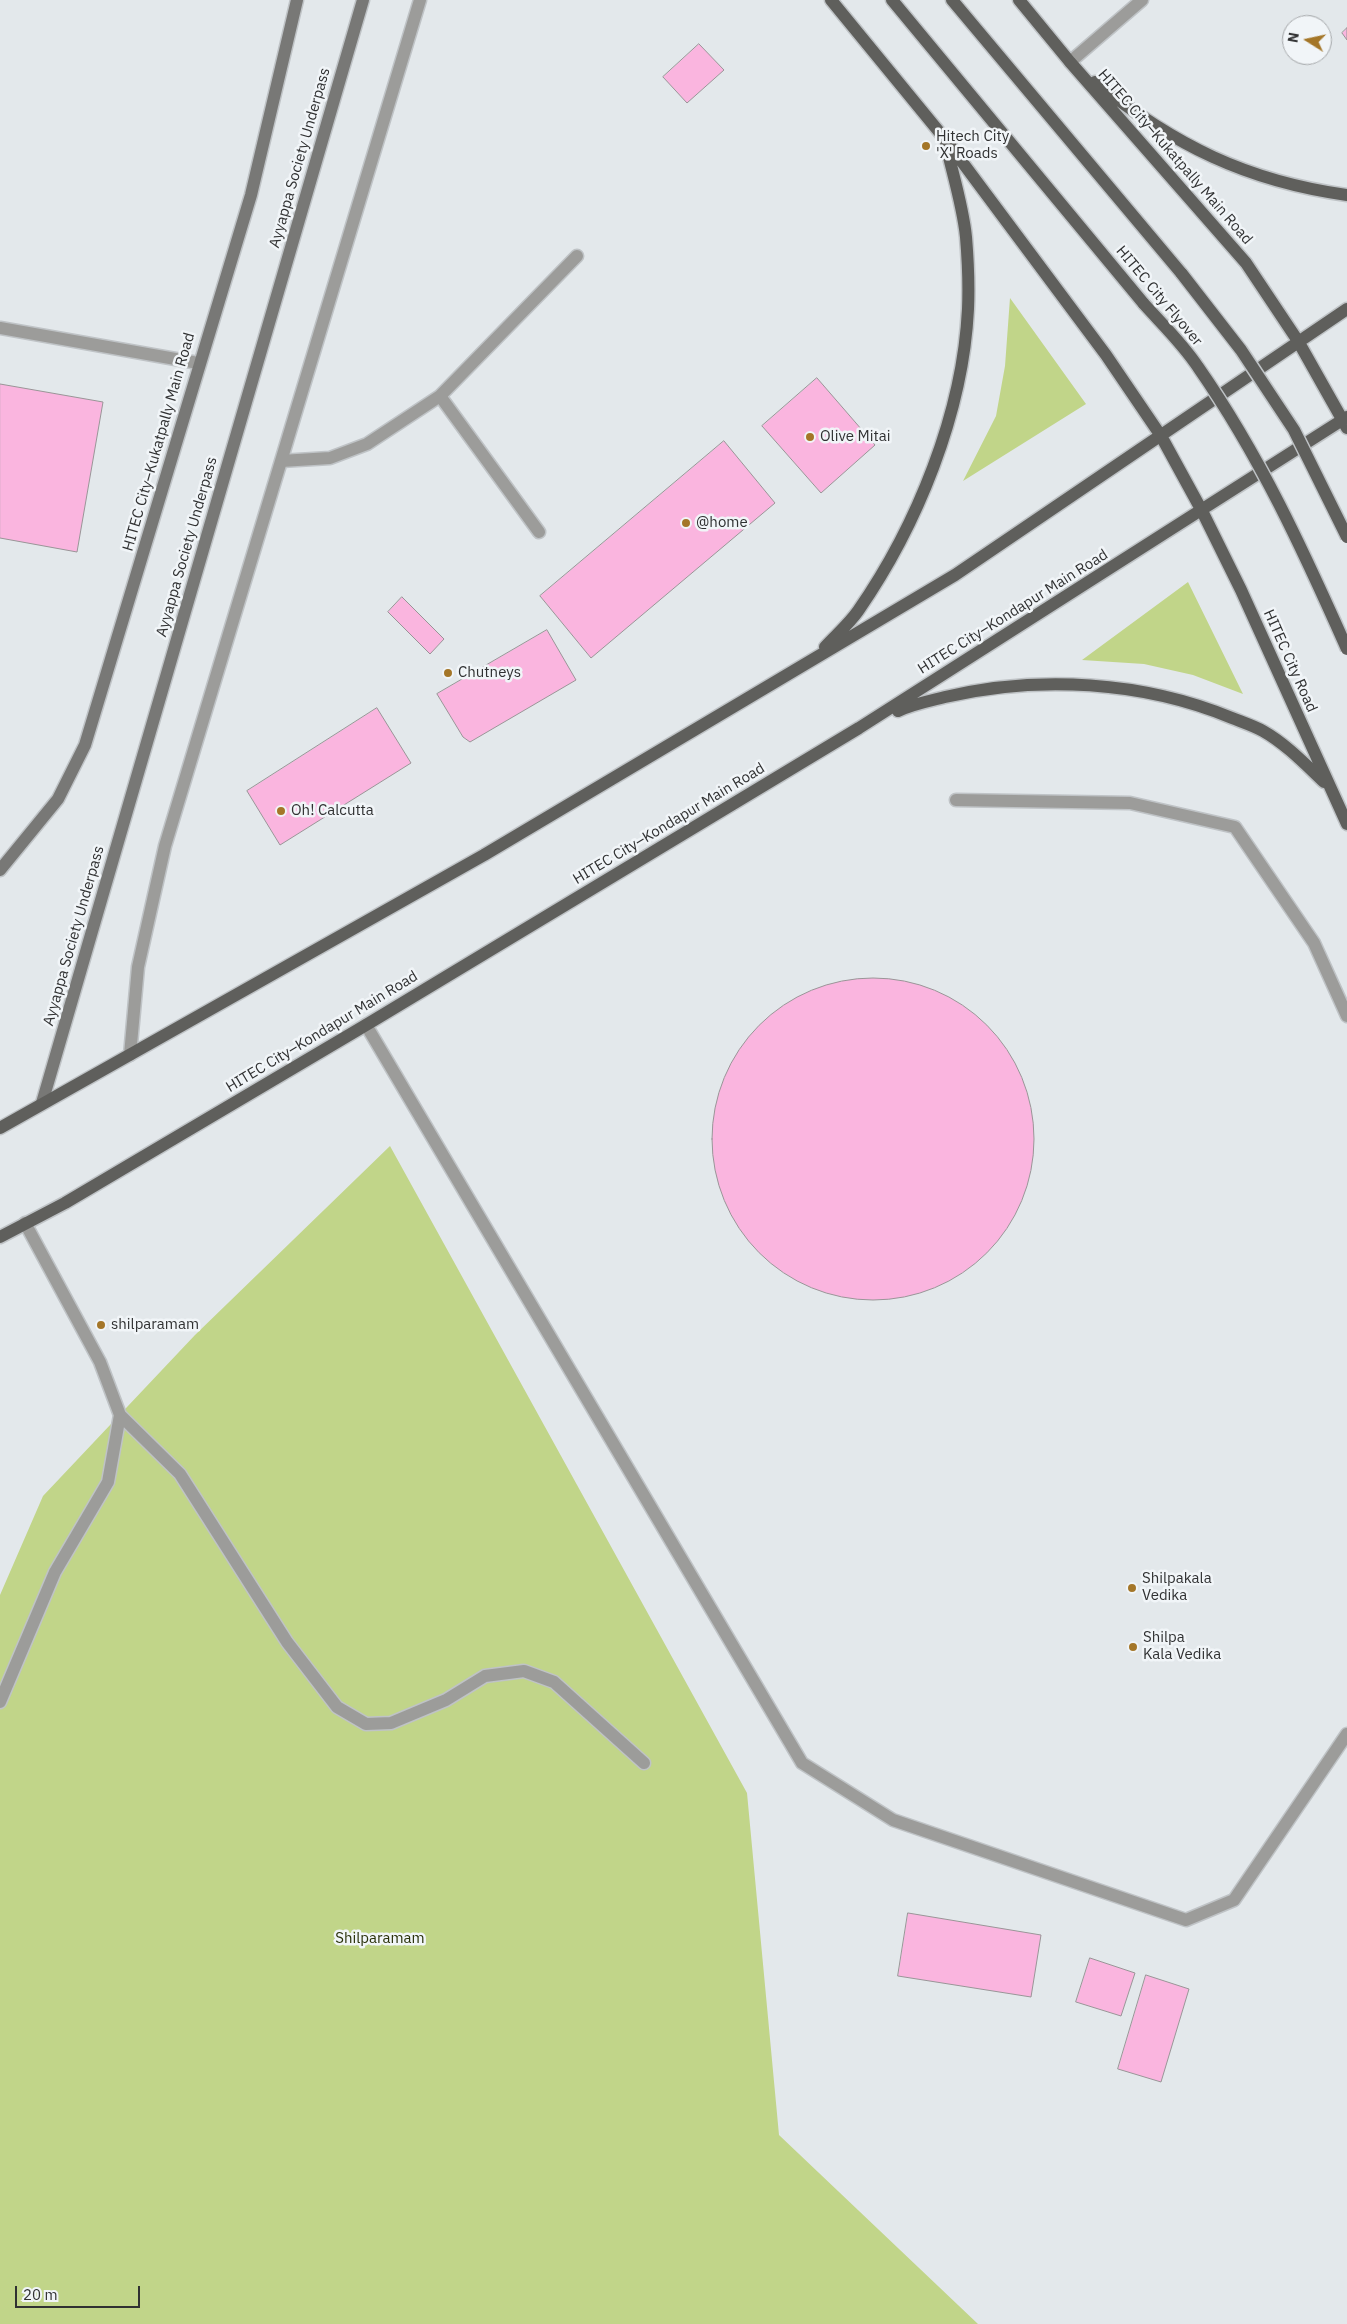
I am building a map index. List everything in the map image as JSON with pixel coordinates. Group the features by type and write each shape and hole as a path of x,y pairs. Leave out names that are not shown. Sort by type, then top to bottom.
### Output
{"main road":[{"name":"HITEC City–Kukatpally Main Road","path":"0,870 58,798 85,745 198,363 251,196 297,0"},
{"name":"Ayyappa Society Underpass","path":"42,1103 363,0"},
{"name":"HITEC City Road","path":"831,0 945,139 1106,355 1161,436 1202,511 1241,590 1347,824"},
{"name":"HITEC City Flyover","path":"892,0 1197,365 1249,445 1293,529 1347,649"},
{"name":"HITEC City Flyover","path":"952,0 1182,274 1241,350 1294,430 1347,537"},
{"name":"HITEC City–Kukatpally Main Road","path":"1019,0 1070,62 1246,263 1298,341 1346,422"},
{"path":"1070,62 1160,130 1207,155 1257,175 1308,190 1347,195"},
{"path":"817,656 857,612 891,559 923,494 942,443 958,382 968,309 966,236 945,139"},
{"path":"0,1128 484,855 955,575 1347,309"},
{"name":"HITEC City–Kondapur Main Road","path":"0,1237 65,1203 366,1025 859,728 1346,422"},
{"path":"859,728 910,705 973,691 1037,684 1101,686 1165,697 1215,711 1264,731 1298,757 1330,789"}],"street":[{"path":"130,1055 138,967 165,846 420,0"},
{"path":"1070,62 1142,0"},
{"path":"281,460 330,458 367,444 440,396 577,256"},
{"path":"0,328 198,363"},
{"path":"440,396 538,532"},
{"path":"956,800 1130,803 1235,827 1314,943 1347,1016"},
{"path":"366,1025 802,1763 893,1820 1186,1920 1234,1900 1347,1734"},
{"path":"25,1223 100,1362 120,1415 180,1474 287,1642 337,1707 366,1724 391,1723 446,1700 485,1676 524,1671 554,1682 644,1762"},
{"path":"0,1702 55,1572 108,1482 120,1415"}],"green space":[{"path":"1010,298 1086,404 963,481 996,416 1005,366"},
{"path":"1188,582 1243,694 1193,675 1144,664 1082,660"},
{"name":"Shilparamam","path":"390,1146 747,1793 779,2135 978,2324 0,2324 0,1595 43,1496 195,1335"}],"building":[{"path":"1347,28 1347,40 1342,33"},
{"path":"699,44 724,70 687,103 663,77"},
{"path":"817,378 875,445 821,493 762,426"},
{"path":"0,384 103,402 77,552 0,538"},
{"path":"724,441 775,503 591,658 540,596"},
{"path":"402,597 444,639 430,654 388,612"},
{"path":"547,630 576,680 470,742 463,737 437,694"},
{"path":"377,708 411,763 280,845 247,791"},
{"path":"857,978 889,978 920,984 949,997 975,1014 998,1037 1015,1063 1028,1092 1034,1123 1034,1155 1028,1186 1022,1201 1007,1229 975,1264 949,1281 920,1294 889,1300 857,1300 826,1294 797,1281 771,1264 748,1241 731,1215 718,1186 712,1155 712,1123 718,1092 731,1063 748,1037 771,1014 797,997 826,984"},
{"path":"908,1913 1041,1935 1031,1997 898,1976"},
{"path":"1090,1958 1135,1973 1121,2016 1076,2002"},
{"path":"1146,1975 1189,1989 1161,2082 1118,2069"}],"place":[{"name":"Hitech City 'X' Roads","path":"926,146"},
{"name":"Olive Mitai","path":"810,437"},
{"name":"@home","path":"686,523"},
{"name":"Chutneys","path":"448,673"},
{"name":"Oh! Calcutta","path":"281,811"},
{"name":"shilparamam","path":"101,1325"},
{"name":"Shilpakala Vedika","path":"1132,1588"},
{"name":"Shilpa Kala Vedika","path":"1133,1647"}]}
